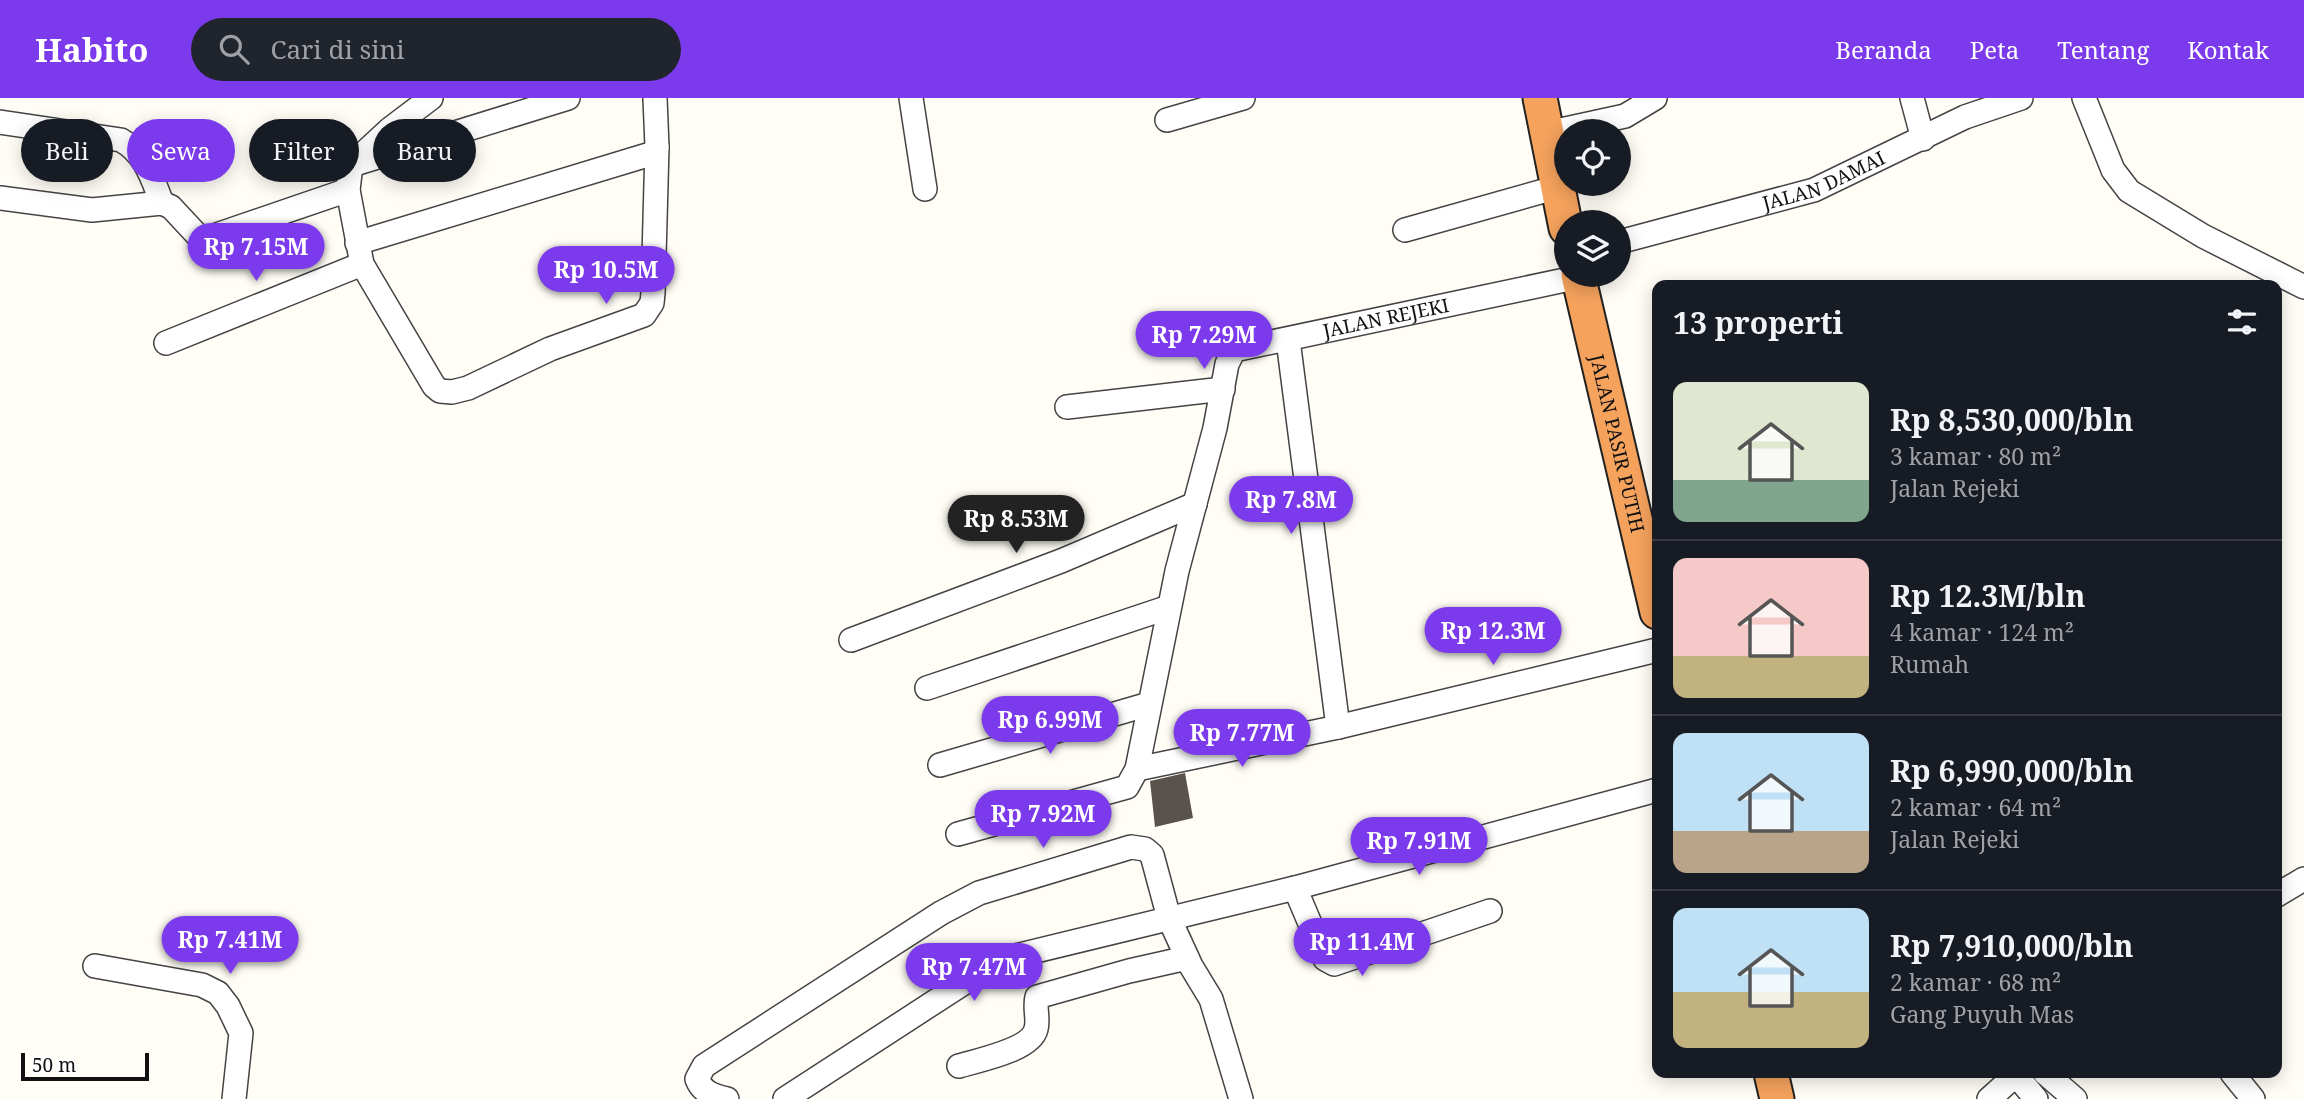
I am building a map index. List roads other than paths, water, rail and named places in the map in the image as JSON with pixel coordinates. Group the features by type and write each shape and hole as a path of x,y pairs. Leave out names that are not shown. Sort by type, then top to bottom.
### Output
{"highway":[{"path":"1540,98 1554,167"},
{"name":"JALAN PASIR PUTIH","path":"1581,287 1648,534 1652,569"},
{"path":"1772,1078 1777,1099"}],"street":[{"path":"359,158 390,129 431,98"},
{"path":"359,163 568,98"},
{"path":"349,182 359,253 433,386 440,391 452,392 468,388 550,349 644,315 652,303 657,147 655,98"},
{"path":"911,98 925,189"},
{"path":"1167,120 1242,98"},
{"path":"1547,133 1625,116 1655,98"},
{"path":"1912,98 1923,139"},
{"name":"JALAN DAMAI","path":"1631,239 1814,190 1965,117 2021,98"},
{"path":"2084,98 2113,170 2129,191 2203,236 2304,287"},
{"path":"0,122 121,140 145,161 162,203"},
{"path":"166,343 359,253 654,153 657,147"},
{"path":"1405,230 1554,188"},
{"path":"0,198 75,210 162,203 171,207 199,237 205,239 348,190"},
{"name":"JALAN REJEKI","path":"1137,769 1169,607 1215,428 1227,364 1234,350 1554,281"},
{"path":"1288,340 1338,727"},
{"path":"1067,407 1223,389"},
{"path":"851,640 1061,561 1195,504"},
{"path":"927,688 1169,607"},
{"path":"958,834 1121,790 1127,787 1137,769 1338,727 1652,651"},
{"path":"940,765 1149,704"},
{"path":"785,1099 979,973 1011,957 1295,888 1652,791"},
{"path":"727,1099 707,1093 700,1087 697,1079 704,1066 942,913 979,892 1131,847 1145,849 1152,855 1169,918 1187,958 1211,999 1241,1099"},
{"path":"2282,892 2304,878"},
{"path":"1295,888 1325,959 1334,964 1490,911"},
{"path":"959,1066 1025,1045 1034,1036 1037,1026 1034,1006 1037,997 1187,958"},
{"path":"95,966 202,985 218,993 228,1006 241,1034 233,1099"},
{"path":"1989,1099 2013,1078"},
{"path":"2020,1078 2036,1099"},
{"path":"2051,1078 2075,1099"},
{"path":"2236,1078 2253,1099"}]}
